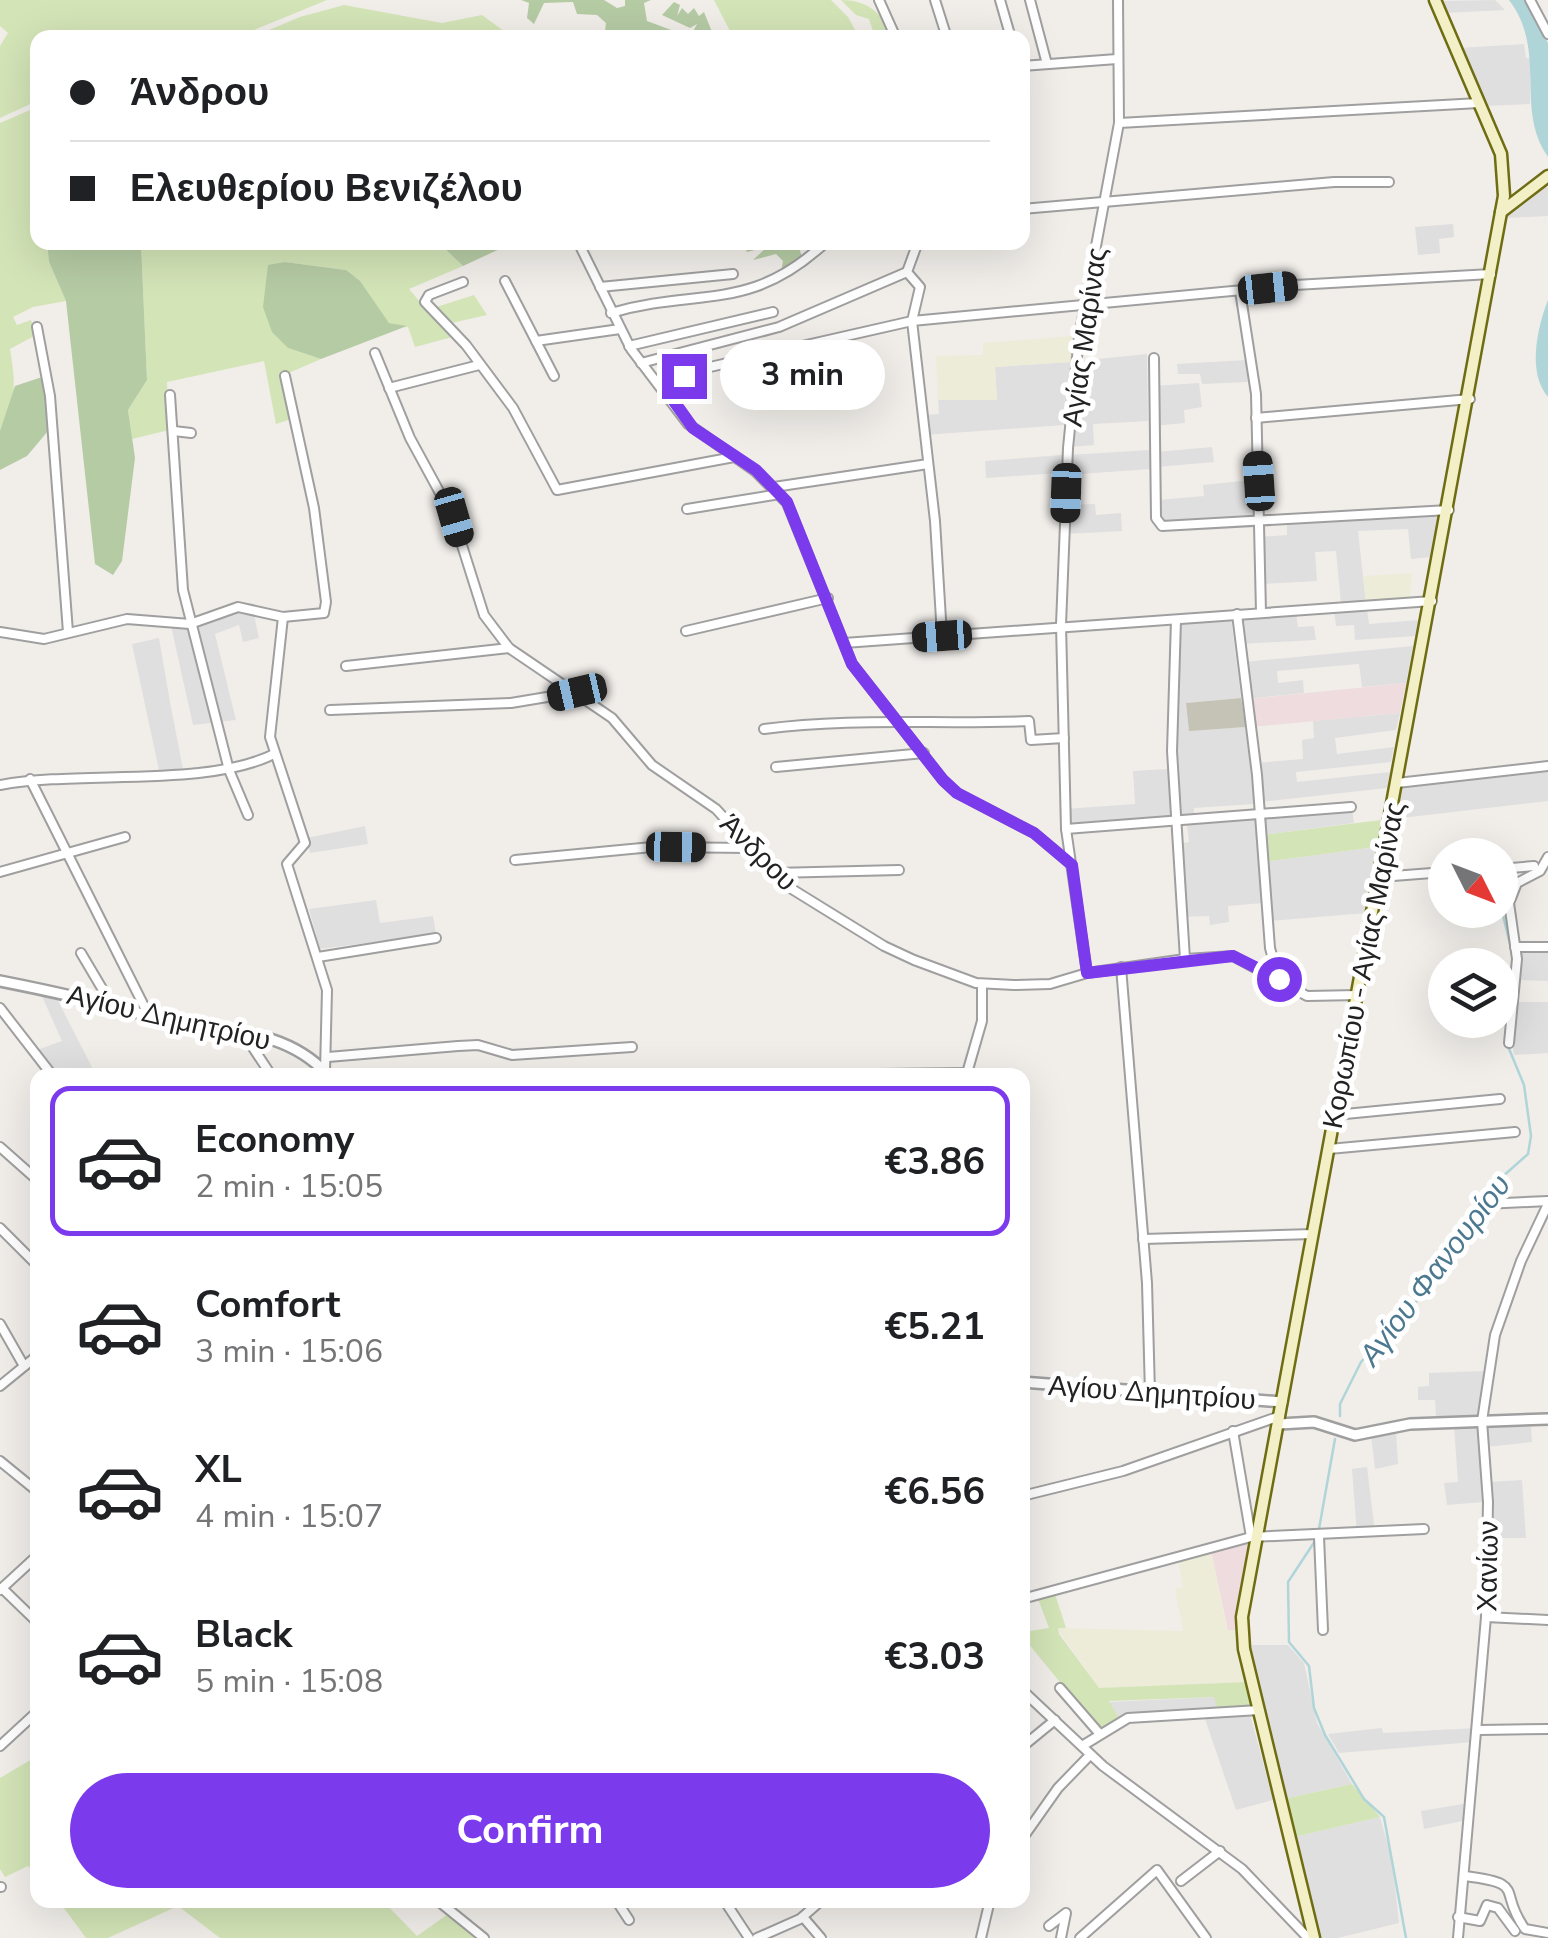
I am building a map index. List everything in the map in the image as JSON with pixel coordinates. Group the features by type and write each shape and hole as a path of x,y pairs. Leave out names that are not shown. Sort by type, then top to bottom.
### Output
{"main road":[{"name":"Κορωπίου - Αγίας Μαρίνας","path":"1311,1938 1242,1634 1254,1537 1279,1420 1502,212 1504,163 1435,0"},
{"path":"1502,212 1548,176"}],"street":[{"path":"879,0 892,30"},
{"path":"935,0 944,30"},
{"path":"1000,0 1009,30"},
{"path":"1030,0 1047,64"},
{"name":"Αγίας Μαρίνας","path":"1087,973 1066,830 1061,624 1068,448 1084,305 1119,123 1118,0"},
{"path":"1530,0 1548,34"},
{"path":"1030,65 1117,59"},
{"path":"1119,123 1479,104"},
{"path":"1030,207 1334,182 1389,182"},
{"path":"582,250 629,346 690,426 777,491 865,686 957,793 1034,833 1072,865"},
{"path":"611,314 761,288 786,276 817,250"},
{"path":"641,363 779,327 908,272 915,250"},
{"path":"908,272 920,287 912,321 942,636"},
{"path":"600,287 733,274"},
{"path":"668,393 685,376 710,367 912,321 1240,291 1491,274"},
{"path":"506,280 554,376"},
{"path":"463,282 425,299 513,408 557,490 734,457"},
{"path":"1240,291 1256,418 1261,612"},
{"path":"629,346 773,312"},
{"path":"36,327 50,396 68,632"},
{"path":"536,341 620,329"},
{"name":"Άνδρου","path":"375,353 454,517 484,616 509,648 612,718 652,765 716,809 772,873 884,946 982,984 1050,984 1087,973 1233,956 1307,996 1358,996"},
{"path":"1154,358 1159,523 1167,527 1449,510"},
{"path":"389,388 479,364"},
{"path":"0,632 44,639 127,619 190,624 238,607 283,616 320,615 326,602 314,508 285,376"},
{"path":"170,395 183,590 229,770 248,815"},
{"path":"1256,418 1470,398"},
{"path":"174,431 191,433"},
{"path":"686,509 928,464"},
{"path":"686,631 828,598"},
{"path":"844,644 1061,624 1176,620 1432,601"},
{"path":"1238,614 1270,948 1279,979"},
{"path":"283,616 270,736 305,842 287,864 328,990 327,1068"},
{"path":"1176,620 1172,721 1185,959"},
{"path":"346,666 509,648"},
{"path":"330,710 512,703 577,692"},
{"path":"764,728 844,721 932,726 1029,721 1031,740 1064,738"},
{"path":"776,767 924,753"},
{"path":"0,785 30,780 229,770 274,754"},
{"path":"1398,784 1548,766"},
{"path":"30,780 148,1016"},
{"path":"1066,830 1351,807"},
{"path":"0,872 125,837"},
{"path":"515,860 637,848 750,848"},
{"path":"1508,1043 1516,947 1508,914 1512,892 1522,879 1540,871 1548,857"},
{"path":"1518,867 1534,866"},
{"path":"772,873 899,870"},
{"path":"1380,877 1428,873"},
{"path":"318,956 436,938"},
{"path":"1516,947 1548,947"},
{"path":"81,953 110,1002"},
{"path":"1122,968 1144,1239 1150,1393"},
{"name":"Αγίου Δημητρίου","path":"0,981 110,1002 148,1016 242,1030 278,1040 319,1068"},
{"path":"969,1068 982,1021 982,984"},
{"path":"0,1008 47,1068"},
{"path":"242,1030 267,1068"},
{"path":"328,1056 458,1046 478,1046 512,1055 632,1047"},
{"path":"1335,1116 1500,1100"},
{"path":"1329,1149 1515,1132"},
{"path":"0,1146 30,1173"},
{"path":"1484,1204 1548,1203"},
{"name":"Χανίων","path":"1458,1938 1480,1730 1486,1617 1488,1502 1482,1420 1496,1335 1520,1261 1548,1203"},
{"path":"0,1228 30,1258"},
{"path":"1144,1239 1313,1234"},
{"path":"0,1324 24,1366"},
{"path":"0,1370 3,1384 30,1361"},
{"name":"Αγίου Δημητρίου","path":"1030,1383 1282,1402"},
{"path":"1030,1494 1124,1472 1234,1431 1279,1420 1314,1422 1355,1435 1410,1424 1548,1419"},
{"path":"1234,1431 1254,1537"},
{"path":"0,1461 30,1485"},
{"path":"1030,1597 1254,1537 1424,1529"},
{"path":"1315,1537 1323,1630"},
{"path":"30,1562 1,1589 30,1616"},
{"path":"1486,1617 1548,1620"},
{"path":"1060,1688 1099,1733"},
{"path":"1030,1698 1090,1755 1220,1851 1311,1938"},
{"path":"1082,1746 1099,1733 1139,1715 1258,1710"},
{"path":"0,1745 30,1718"},
{"path":"1030,1740 1054,1720"},
{"path":"1480,1730 1548,1729"},
{"path":"1030,1828 1058,1788 1090,1755"},
{"path":"1182,1881 1220,1851"},
{"path":"1080,1938 1156,1870 1206,1938"},
{"path":"1465,1876 1501,1880 1508,1885 1526,1929 1548,1933"},
{"path":"1458,1916 1480,1921 1488,1905 1498,1908 1516,1932"},
{"path":"447,1908 484,1938"},
{"path":"621,1908 629,1920"},
{"path":"729,1908 749,1938"},
{"path":"758,1938 803,1917 813,1908"},
{"path":"981,1938 988,1908"},
{"path":"1049,1926 1066,1914 1061,1938"},
{"path":"803,1917 821,1938"}],"shaded area":[{"path":"1495,0 1505,10 1444,13 1439,1"},
{"path":"1524,44 1526,58 1530,58 1530,104 1486,106 1459,48"},
{"path":"1548,187 1548,216 1506,218 1538,189"},
{"path":"1453,224 1454,237 1439,239 1440,253 1418,255 1415,227"},
{"path":"1147,354 1148,421 1093,424 1094,445 1070,447 1077,361"},
{"path":"1246,360 1248,382 1202,384 1200,374 1178,374 1177,364"},
{"path":"1071,362 1064,425 924,435 922,415 939,414 938,400 997,400 995,367"},
{"path":"1199,383 1202,407 1184,410 1185,423 1153,426 1153,386"},
{"path":"1212,447 1214,462 1157,467 1156,452"},
{"path":"1149,450 1150,469 1067,475 1069,455"},
{"path":"1062,455 1060,473 986,478 985,461"},
{"path":"1252,480 1254,517 1163,524 1158,500 1204,496 1203,485"},
{"path":"1095,504 1096,515 1121,513 1122,531 1066,534 1065,505"},
{"path":"1439,514 1432,557 1411,559 1408,529 1358,531 1366,603 1341,604 1336,551 1315,552 1317,581 1263,584 1260,537 1287,535 1287,520"},
{"path":"1367,609 1369,624 1419,620 1416,636 1355,640 1354,625 1336,626 1334,610"},
{"path":"253,610 259,638 243,642 239,625 215,634 236,720 193,725 171,626"},
{"path":"1296,613 1298,627 1314,626 1316,640 1240,644 1237,617"},
{"path":"1231,619 1241,698 1186,703 1189,730 1246,727 1254,804 1194,808 1194,821 1177,821 1172,751 1178,622"},
{"path":"159,638 183,769 159,770 132,644"},
{"path":"1413,646 1406,683 1362,687 1359,664 1277,671 1278,683 1303,680 1304,693 1247,699 1244,662"},
{"path":"1406,683 1400,713 1250,727 1247,699"},
{"path":"1241,698 1246,727 1189,731 1186,703"},
{"path":"1400,713 1396,730 1335,738 1337,754 1394,747 1391,762 1296,772 1297,782 1390,772 1387,788 1261,802 1257,763 1303,759 1302,740 1314,738 1313,721"},
{"path":"1169,769 1172,821 1066,827 1065,809 1135,804 1133,771"},
{"path":"1548,770 1548,801 1393,819 1399,787"},
{"path":"1352,809 1354,823 1262,835 1260,819"},
{"path":"1256,819 1263,903 1228,906 1229,922 1210,925 1209,916 1182,917 1178,844 1189,842 1187,825"},
{"path":"365,826 368,844 310,853 307,838"},
{"path":"1376,847 1366,913 1269,921 1264,862"},
{"path":"376,900 380,923 433,916 436,934 320,949 309,909"},
{"path":"1548,950 1548,981 1518,980 1518,951"},
{"path":"41,994 56,997 92,1068 51,1068 37,1050 62,1041"},
{"path":"1518,1002 1548,1002 1548,1053 1514,1055 1512,1038 1518,1038"},
{"path":"1484,1371 1477,1417 1436,1418 1435,1400 1418,1400 1418,1387 1429,1386 1429,1373"},
{"path":"1484,1425 1531,1426 1532,1442 1486,1447"},
{"path":"1454,1426 1478,1426 1484,1502 1447,1505 1444,1483 1458,1482"},
{"path":"1396,1430 1398,1464 1375,1469 1371,1436"},
{"path":"1367,1467 1375,1533 1357,1535 1352,1469"},
{"path":"1522,1480 1526,1538 1489,1538 1489,1482"},
{"path":"1248,1541 1237,1630 1228,1631 1211,1550"},
{"path":"1248,1645 1288,1645 1304,1663 1317,1723 1352,1784 1284,1799"},
{"path":"1215,1697 1218,1710 1119,1718 1108,1702"},
{"path":"1250,1714 1273,1800 1236,1810 1204,1716"},
{"path":"1382,1728 1383,1733 1476,1728 1474,1742 1339,1753 1328,1734"},
{"path":"1469,1803 1467,1820 1424,1829 1421,1811"},
{"path":"1380,1817 1392,1860 1399,1923 1338,1938 1317,1938 1294,1837"}],"green space":[{"path":"0,0 327,0 254,30 30,30 30,104 0,118 0,46 8,33 0,26"},
{"path":"521,0 604,0 617,8 625,6 625,0 651,0 644,3 647,21 671,30 605,30 606,23 597,15 577,14 573,2 544,3 534,24 527,18 529,3"},
{"path":"714,0 831,0 855,30 729,30"},
{"path":"841,0 859,2 873,10 889,30 873,30 869,19 856,15"},
{"path":"674,2 680,5 677,16 682,8 688,14 694,8 699,16 704,12 711,30 694,30 697,24 690,28 662,15"},
{"path":"344,5 442,23 482,15 502,30 269,30"},
{"path":"30,110 30,250 48,250 66,301 33,307 13,317 17,325 31,320 36,335 10,349 14,391 0,431 0,123"},
{"path":"48,250 141,250 147,380 128,410 135,458 122,561 113,575 95,564 66,301"},
{"path":"141,250 446,250 463,266 409,289 427,310 474,295 487,315 447,324 456,336 415,347 408,327 389,323 346,270 285,262 288,348 321,359 284,375 291,419 276,424 264,361 167,382 169,430 132,439 128,410 147,380"},
{"path":"446,250 498,250 463,266"},
{"path":"764,250 800,250 804,265 781,272 783,261 776,254 753,260"},
{"path":"285,262 346,270 360,281 389,323 407,326 321,359 288,348 272,332 263,307 268,265"},
{"path":"1073,336 1071,362 995,367 997,400 938,400 936,356 983,355 983,343"},
{"path":"45,376 48,431 27,456 0,470 0,431 15,386"},
{"path":"1412,573 1410,601 1366,603 1363,576"},
{"path":"1381,820 1376,847 1264,862 1262,835"},
{"path":"1211,1550 1227,1630 1237,1630 1248,1682 1099,1688 1057,1628 1183,1631 1175,1589 1183,1587 1178,1560"},
{"path":"1054,1591 1066,1628 1058,1628 1059,1634 1099,1688 1248,1682 1252,1707 1218,1710 1214,1697 1109,1701 1119,1718 1099,1730 1030,1646 1030,1631 1049,1628 1037,1596"},
{"path":"30,1760 30,1868 5,1877 0,1869 0,1778"},
{"path":"1352,1784 1380,1817 1294,1837 1284,1799"},
{"path":"64,1908 174,1908 108,1938 86,1938"},
{"path":"181,1908 390,1908 417,1936 448,1914 477,1938 220,1938"}],"water":[{"path":"1509,0 1528,0 1548,43 1548,157 1533,119 1527,39"},
{"path":"1548,300 1548,397 1536,363 1540,324"}],"waterway":[{"name":"Αγίου Φανουρίου","path":"1506,928 1511,948"},
{"name":"Αγίου Φανουρίου","path":"1340,1416 1340,1404 1361,1362 1416,1302 1433,1268 1451,1251 1492,1186 1528,1154 1531,1136 1524,1085 1507,1044"},
{"name":"Αγίου Φανουρίου","path":"1319,1529 1335,1439"},
{"name":"Αγίου Φανουρίου","path":"1315,1541 1288,1582 1289,1642 1309,1666 1314,1708 1325,1735 1364,1799 1384,1817 1406,1938"}],"route":[{"path":"684,376 668,393 688,423 756,470 787,502 834,611 852,664 865,686 957,793 1034,833 1072,865 1087,973 1233,956 1279,979"}]}
